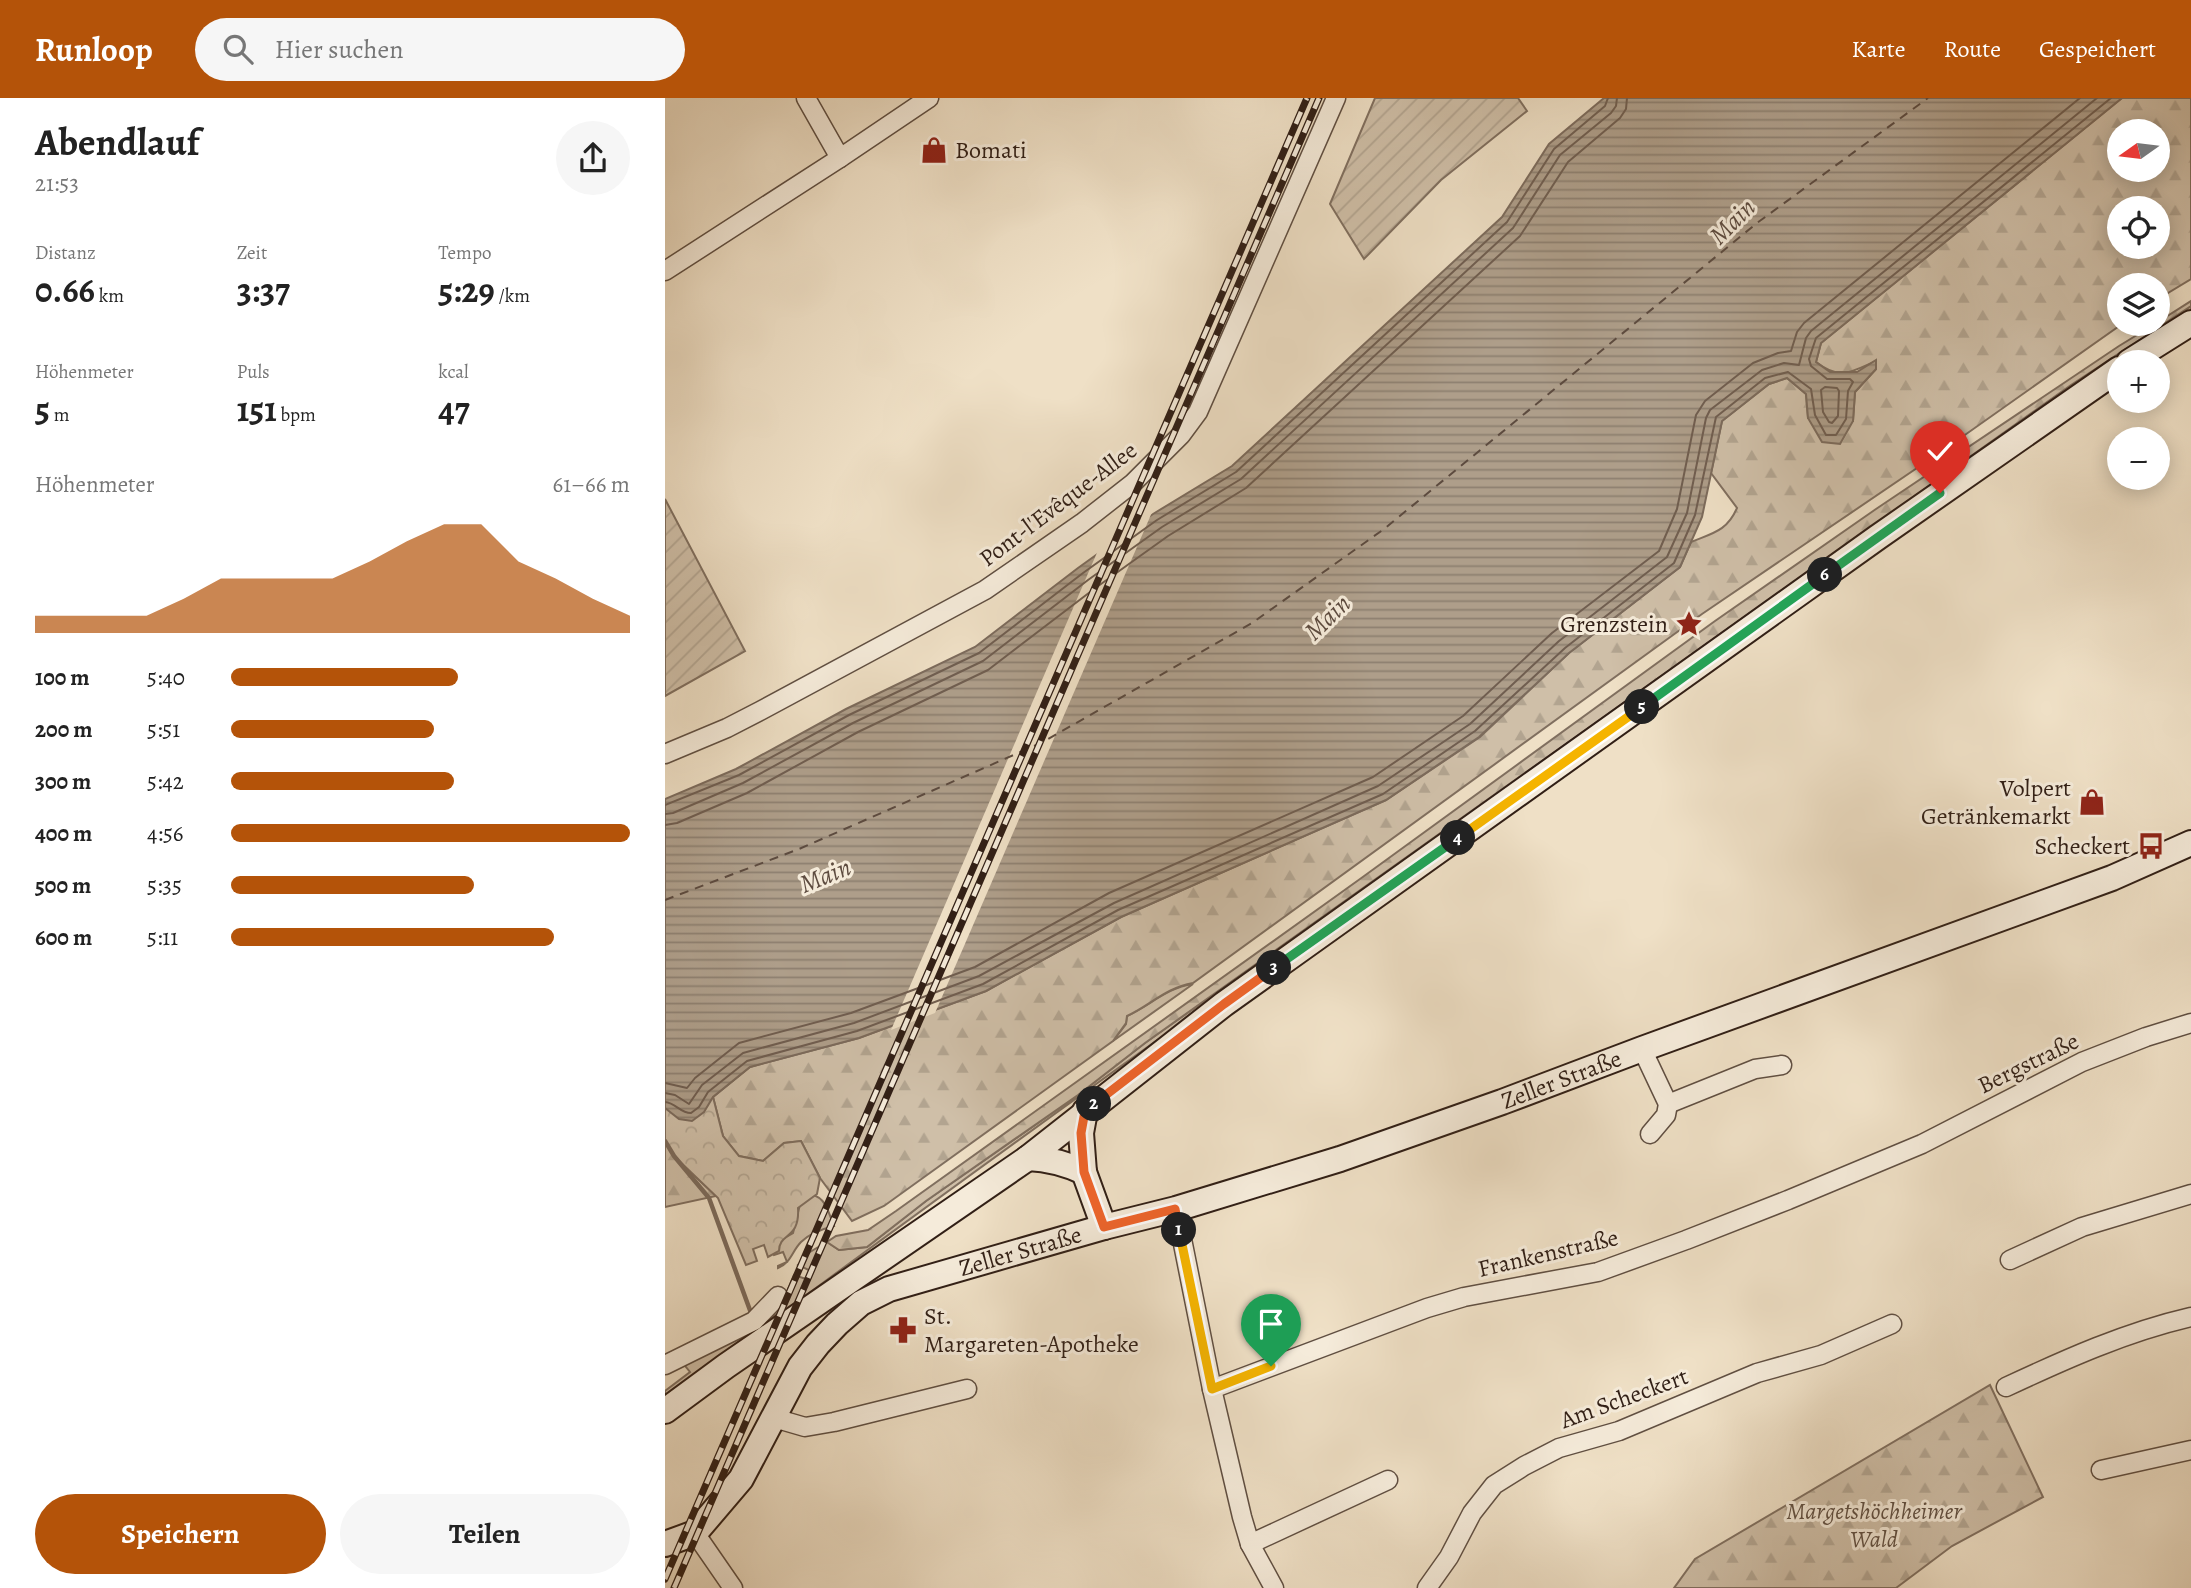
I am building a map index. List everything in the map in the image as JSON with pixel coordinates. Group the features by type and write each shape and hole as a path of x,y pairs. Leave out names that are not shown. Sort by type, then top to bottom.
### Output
{"main road":[{"path":"2148,350 2191,323"},
{"path":"665,1411 737,1358 1028,1157 1235,996 1900,521 2107,377"},
{"name":"Zeller Straße","path":"665,1544 695,1533 741,1479 800,1367 837,1324 861,1303 909,1282 1175,1209 1340,1159 2112,878 2191,843"},
{"path":"1085,1111 1081,1133 1084,1172 1104,1227"},
{"path":"1028,1157 1051,1159 1084,1172"}],"street":[{"path":"806,98 840,158"},
{"path":"665,271 929,98"},
{"name":"Pont-l'Evêque-Allee","path":"665,754 727,728 985,590 1082,523 1133,483 1181,435 1198,412 1336,98"},
{"name":"Bergstraße","path":"1892,1156 1922,1144 2082,1062 2191,1023"},
{"name":"Zeller Straße","path":"1642,1049 1668,1104"},
{"path":"1650,1134 1666,1115 1668,1104 1755,1069 1782,1065"},
{"name":"Frankenstraße","path":"1212,1389 1464,1297 1598,1272 1788,1200 1892,1156"},
{"path":"2010,1259 2082,1227 2191,1194"},
{"path":"1175,1209 1212,1389 1242,1517 1250,1544 1273,1588"},
{"path":"665,1365 754,1321 778,1296"},
{"path":"2006,1387 2064,1360 2151,1327 2191,1317"},
{"name":"Am Scheckert","path":"1427,1588 1449,1557 1472,1513 1494,1485 1524,1466 1559,1448 1619,1431 1757,1373 1821,1355 1892,1324"},
{"path":"774,1418 805,1427 967,1389"},
{"path":"2101,1470 2191,1450"},
{"path":"1250,1544 1388,1480"},
{"path":"695,1533 733,1588"}],"green space":[{"path":"1375,98 1518,98 1527,111 1441,180 1364,259 1330,204"},
{"path":"2122,98 2191,98 2191,279 2170,292 2170,273 2107,273 2107,335 1945,449 1702,614 1193,983 1166,993 1127,1016 1126,1023 1113,1041 884,1206 852,1221 820,1178 801,1141 784,1143 763,1161 739,1156 723,1136 713,1097 750,1067 859,1038 986,991 1121,917 1386,800 1480,737 1569,653 1680,567 1691,542 1719,530 1729,522 1737,508 1711,473 1722,421 1769,384 1787,378 1806,394 1808,418 1853,421 1855,392 1876,369 1876,361 1846,373 1832,371 1816,362 1821,343"},
{"path":"2191,301 2191,306 2170,320 2170,314"},
{"path":"2191,306 2191,312 2170,327 2170,320"},
{"path":"2135,336 2145,336 2124,350 2113,350"},
{"path":"2145,336 2157,336 2137,350 2124,350"},
{"path":"2107,354 2107,361 1145,1043 1078,1095 926,1201 867,1247 839,1250 827,1242 836,1236 868,1230 896,1211 1715,621"},
{"path":"2107,361 2107,371 1233,986 665,1400 665,1391 690,1372 682,1362 758,1326 778,1313 794,1275 809,1280 811,1271 798,1265 810,1252 827,1242 839,1250 867,1247 926,1201 1078,1095 1145,1043"},
{"path":"665,499 745,651 665,696"},
{"path":"1193,984 1113,1041 1126,1024 1127,1016 1167,993"},
{"path":"713,1097 723,1136 739,1156 763,1161 784,1143 801,1141 820,1178 817,1194 798,1208 796,1226 782,1241 779,1251 768,1257 764,1245 753,1249 757,1261 746,1265 718,1198 674,1156 665,1141 665,1108 670,1110"},
{"path":"665,1141 674,1156 716,1196 665,1207"},
{"path":"803,1192 811,1194 824,1203 834,1226 805,1239 787,1262 783,1252 773,1253 781,1240 793,1233"},
{"name":"Margetshöchheimer Wald","path":"1990,1385 2043,1497 1952,1546 1896,1588 1674,1588 1695,1559"}],"water":[{"name":"Main","path":"1604,98 2122,98 1821,343 1816,362 1830,372 1857,372 1876,360 1876,369 1855,392 1853,421 1840,444 1822,442 1808,418 1806,394 1787,378 1769,384 1722,421 1702,517 1680,567 1569,653 1479,737 1386,800 1121,917 986,991 859,1038 750,1067 713,1097 704,1112 692,1121 679,1119 665,1108 665,799 736,769 846,709 975,647 1153,514 1232,466 1502,217 1549,144"}],"pier":[{"path":"1153,510 935,1013 891,1030 1099,548"}],"waterway":[{"path":"665,1141 709,1198 751,1313"}],"ferry route":[{"path":"665,900 799,849 1041,743 1252,623 1384,529 1757,223 1928,98"}],"railway":[{"path":"665,1579 1307,98"},
{"path":"674,1588 1319,98"}],"place":[{"name":"Bomati","path":"934,150"},
{"name":"Grenzstein","path":"1689,624"},
{"name":"Volpert Getränkemarkt","path":"2092,802"},
{"name":"Scheckert","path":"2151,846"},
{"name":"St. Margareten-Apotheke","path":"903,1330"}],"route":[{"path":"1271,1366 1212,1389 1175,1209 1104,1227 1084,1172 1081,1133 1085,1111 1224,1004 1940,493"}]}
